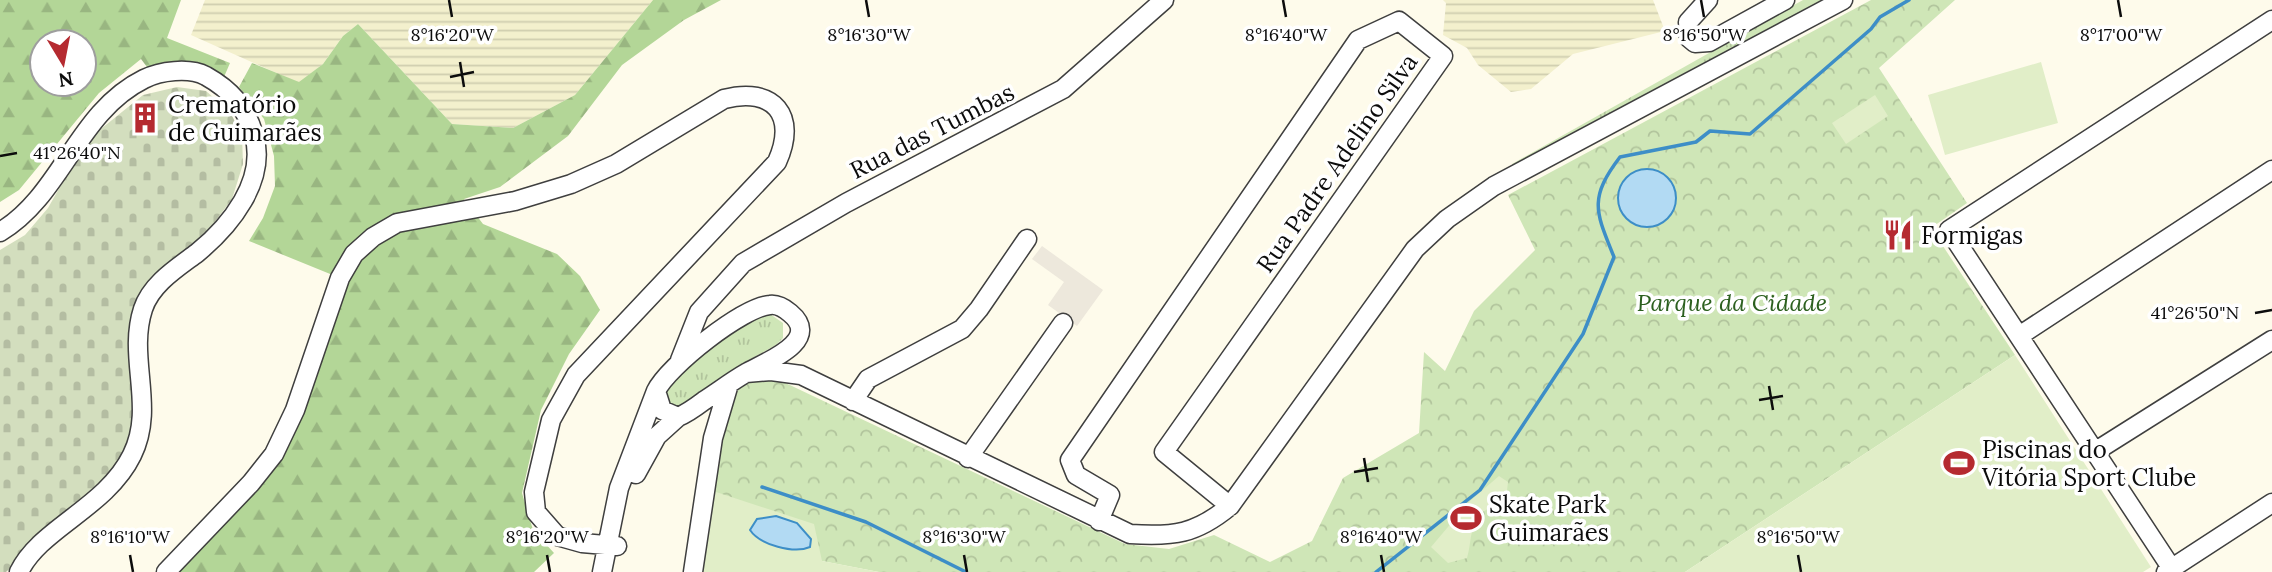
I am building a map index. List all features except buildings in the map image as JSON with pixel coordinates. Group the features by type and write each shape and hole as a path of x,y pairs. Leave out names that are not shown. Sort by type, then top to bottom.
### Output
{"street":[{"name":"Rua das Tumbas","path":"680,360 699,312 743,262 1063,89 1164,0"},
{"path":"1708,0 1688,22 1689,38 1695,43 1709,42 1785,0"},
{"path":"746,373 771,371 801,376 1130,534 1169,537 1208,524 1230,506 1415,249 1447,219 1494,186 1843,0"},
{"path":"2272,20 1950,230 2171,571 2272,503"},
{"name":"Rua Padre Adelino Silva","path":"1099,521 1110,495 1076,475 1070,460 1358,40 1399,21 1443,56 1164,452 1230,506"},
{"path":"0,232 32,206 86,128 115,100 144,79 172,71 202,74 231,92 248,115 256,144 256,167 249,188 222,229 157,286 143,306 138,327 138,351 144,413 132,456 103,496 24,561 19,572"},
{"path":"166,572 251,483 274,454 295,410 340,278 354,254 373,237 397,223 515,201 571,184 643,149 724,99 741,95 758,96 771,101 786,125 785,146 777,162 576,375 551,420 534,492 536,512 557,536 612,546"},
{"path":"2019,336 2272,170"},
{"path":"853,401 867,379 962,329 1027,239"},
{"path":"715,293 712,306 716,314 724,320 738,320"},
{"path":"602,572 612,546 621,522 644,455 657,436 681,416 729,384 790,349 798,337 798,325 793,315 780,306 763,306 738,320 680,360 662,377 619,488 612,546 613,572"},
{"path":"968,458 1063,323"},
{"path":"2095,451 2272,340"},
{"path":"790,349 801,376"},
{"path":"692,572 713,438 729,384"},
{"path":"656,391 662,410 705,424 713,438"}],"shaded area":[{"path":"205,0 653,0 575,95 513,128 452,124 358,24 343,36 323,64 299,83 191,35"},
{"path":"1443,0 1653,0 1665,31 1573,54 1531,89 1511,92 1478,65 1467,48 1443,35 1446,3"},
{"path":"1042,246 1103,290 1077,326 1048,305 1064,282 1032,259"}],"green space":[{"path":"0,0 181,0 167,38 230,63 224,77 205,68 187,64 167,63 147,67 141,59 98,94 98,28 28,28 28,98 95,98 19,190 0,202"},
{"path":"653,0 721,0 684,20 622,65 568,136 500,187 464,199 483,224 557,254 580,276 600,310 569,354 541,410 522,493 533,530 554,553 534,572 176,572 270,473 299,422 340,278 249,241 263,218 275,186 274,156 264,119 239,87 252,63 299,82 323,64 343,36 358,24 452,124 513,128 575,95"},
{"path":"1803,0 1825,0 1513,169 1512,164"},
{"name":"Parque da Cidade","path":"1871,0 1955,0 1879,68 1967,203 1931,228 2015,355 1685,572 879,572 822,561 713,491 730,400 744,383 775,378 1125,544 1169,549 1214,535 1270,562 1312,541 1343,478 1419,433 1424,352 1445,371 1474,311 1535,250 1508,195"},
{"path":"2041,62 2058,123 1945,155 1928,95"},
{"path":"177,87 206,91 230,112 242,135 243,164 232,199 205,235 147,286 131,324 133,431 115,469 6,572 0,572 0,250 25,235 48,208 86,141 143,95"},
{"path":"1875,95 1888,116 1846,144 1832,123"},
{"path":"770,314 783,323 783,338 776,345 738,366 688,405 674,407 666,402 663,386 694,356 759,316"},
{"path":"2015,355 2151,567 2143,572 1685,572"},
{"name":"Skate Park Guimarães","path":"1499,476 1508,482 1506,499 1499,506 1486,510 1477,519 1467,558 1448,563 1431,547 1470,501"},
{"path":"713,491 814,524 822,561 879,572 700,572"}],"water":[{"path":"1641,169 1653,169 1668,177 1676,192 1676,204 1668,219 1653,227 1641,227 1626,219 1618,204 1618,192 1626,177"},
{"path":"776,516 797,523 811,539 810,547 778,547 761,540 750,530 757,519"}],"waterway":[{"path":"1376,572 1480,490 1583,334 1614,257 1598,206 1603,184 1620,157 1696,142 1710,131 1750,134 1871,29 1880,17 1909,0"},
{"path":"762,487 866,522 966,572"}],"place":[{"name":"Crematório de Guimarães","path":"145,118"},
{"name":"Formigas","path":"1898,235"},
{"name":"Piscinas do Vitória Sport Clube","path":"1959,463"},
{"name":"Skate Park Guimarães","path":"1466,518"}]}
